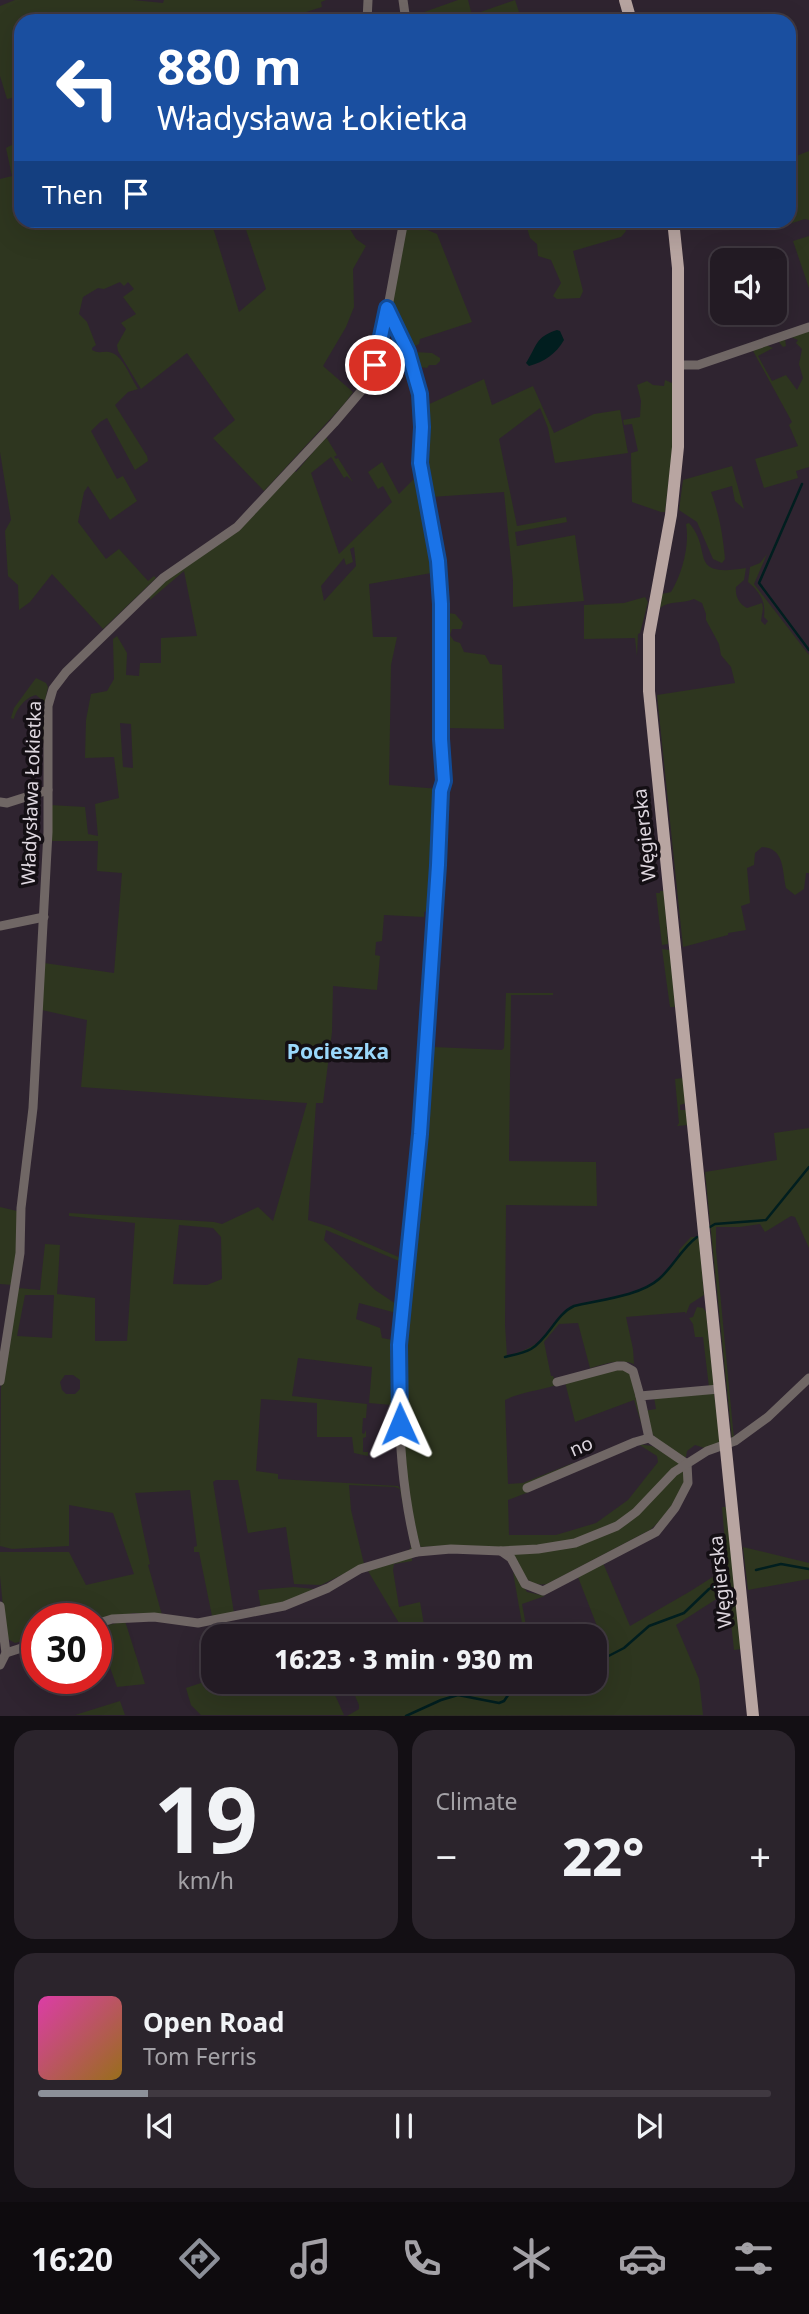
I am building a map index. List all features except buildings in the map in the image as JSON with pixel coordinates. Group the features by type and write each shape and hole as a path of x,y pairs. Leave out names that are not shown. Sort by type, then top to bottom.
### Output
{"main road":[{"name":"Węgierska","path":"674,228 678,268 679,365 676,480 649,635 649,691 753,1716"}],"street":[{"name":"Władysława Łokietka","path":"0,1381 20,1253 21,1208 33,1108 44,917 48,706 53,689 66,672 163,578 237,527 334,424 362,390 375,365 402,228"},
{"path":"387,308 408,352 420,394 420,463 438,561 441,604 441,739 444,781 441,791 420,1134 399,1345 401,1466 408,1514 418,1552"},
{"path":"679,365 698,365 809,327"},
{"path":"0,802 7,803 48,790"},
{"path":"0,926 44,917"},
{"path":"557,1382 617,1366 633,1371 649,1438 687,1464"},
{"path":"112,1619 154,1617 198,1623 284,1606 328,1588 360,1569 418,1552 451,1549 538,1549 575,1543 617,1526 636,1511 674,1472 707,1451 735,1441 768,1417 809,1378"},
{"path":"640,1396 719,1389"},
{"name":"no","path":"527,1488 649,1438"},
{"path":"501,1551 511,1558 525,1584 543,1591 656,1532 675,1508 688,1483 687,1464"},
{"path":"0,1606 6,1653 0,1665"},
{"path":"6,1653 21,1648"}],"shaded area":[{"path":"15,0 133,0 163,3 164,0 326,0 321,2 322,7 300,14 14,14 14,98 7,99 0,76 0,6"},
{"path":"458,0 468,0 472,14 419,14"},
{"path":"515,0 520,14 475,14"},
{"path":"14,144 14,228 213,228 239,312 266,289 245,228 349,228 356,239 366,246 353,269 354,307 346,327 323,366 353,392 264,491 213,438 235,420 187,353 141,389 117,345 126,329 121,323 136,314 123,297 134,289 128,282 124,286 120,282 104,289 98,288 83,297 79,314 87,322 96,345 92,350 109,352 118,357 138,389 128,392 115,405 148,461 135,470 107,418 100,422 91,431 117,479 123,476 137,501 110,520 88,486 84,492 78,522 106,559 119,549 148,581 154,576 156,578 103,629 52,574 30,602 19,610 18,585 8,576 5,531 11,520 0,452 0,179 12,176 6,148"},
{"path":"809,151 809,220 796,222 796,156"},
{"path":"406,228 423,228 437,234 472,322 420,339 419,344 411,348 391,311"},
{"path":"527,228 625,228 626,231 621,237 573,251 583,291 580,298 557,299 553,296 561,283 551,260 538,256 537,244 530,238"},
{"path":"809,236 809,288 793,241"},
{"path":"809,329 809,467 796,471 798,478 764,488 755,459 798,446 789,425 792,422 752,349 766,345 773,348 758,356 772,381 786,375 797,390 803,378 799,364 802,349 796,343 798,340 791,337 785,339 786,346 783,347 779,342 782,339"},
{"path":"557,330 564,340 561,345 549,357 529,366 526,363 537,343"},
{"path":"432,353 440,358 440,361 427,368 420,367 417,371 413,354"},
{"path":"484,379 492,405 533,386 554,433 594,414 620,410 628,453 555,463 548,428 540,408 499,439 517,526 566,517 567,522 515,532 517,546 575,535 584,601 513,607 504,492 431,497 442,571 423,470 423,407"},
{"path":"665,380 672,383 673,444 665,512 661,512 632,502 631,453 638,451 632,424 624,425 623,420 640,417 641,401 637,385 647,381 653,385 664,386"},
{"path":"326,437 337,455 334,457 338,458 353,482 347,476 344,478 331,457 311,473 339,554 392,502 383,486 378,489 368,472 382,462 399,494 419,474 437,572 369,584 373,637 397,637 391,665 389,785 440,789 430,910 424,912 424,917 384,915 382,941 376,942 375,955 380,956 377,990 333,986 332,1032 323,1103 316,1103 308,1220 403,1259 403,1266 399,1261 326,1230 324,1240 375,1290 399,1306 400,1314 359,1303 356,1319 380,1328 382,1338 398,1341 396,1409 392,1405 369,1403 372,1367 298,1358 292,1396 367,1404 362,1433 366,1430 363,1452 368,1452 368,1456 354,1453 352,1437 317,1437 317,1403 261,1399 256,1471 278,1474 278,1479 398,1486 402,1491 413,1546 412,1550 400,1552 411,1547 400,1489 349,1485 351,1510 364,1564 321,1585 294,1584 286,1527 248,1533 238,1480 216,1480 213,1482 234,1613 212,1616 199,1552 194,1552 194,1547 197,1546 190,1490 135,1493 150,1564 148,1565 162,1615 134,1613 112,1617 112,1603 21,1603 21,1641 15,1643 6,1638 0,1552 69,1552 86,1585 134,1574 113,1513 69,1505 69,1546 12,1549 0,1546 1,1388 18,1288 40,1290 45,1244 60,1245 57,1294 95,1298 95,1341 127,1341 135,1223 69,1216 69,1213 222,1224 258,1207 273,1221 307,1103 81,1087 87,1020 42,1010 44,963 114,973 122,873 97,871 98,841 51,841 50,805 85,807 88,834 98,836 95,804 119,798 114,757 85,758 86,720 91,694 107,691 114,679 113,639 117,636 127,653 126,675 139,676 140,663 161,663 161,638 197,636 184,571 150,600 149,595 158,585 202,553 296,472","holes":["354,547 356,566 324,601 321,586 344,558 346,565 353,562 350,549","120,723 131,724 133,768 123,767","179,1225 213,1228 221,1237 222,1279 207,1285 173,1284","25,1295 54,1295 52,1338 17,1336","65,1375 73,1375 80,1380 80,1389 75,1394 66,1394 60,1382"]},
{"path":"732,466 744,509 735,501 732,486 711,492 722,533 725,559 722,563 713,559 697,522 679,510 683,480"},
{"path":"689,523 696,533 708,566 727,570 746,568 744,580 736,587 737,597 747,608 762,603 761,621 765,625 768,621 764,617 763,602 748,582 750,567 760,563 767,554 754,584 809,655 809,873 806,873 804,889 795,895 786,888 779,856 775,851 762,847 755,853 754,865 747,868 750,903 741,906 746,930 683,947 657,695 735,683 731,667 721,655 719,644 706,620 702,603 694,599 660,608 662,594 671,592 679,577 686,550 686,524"},
{"path":"645,597 648,602 638,634 637,656 635,638 584,639 584,605 624,603"},
{"path":"448,613 455,614 463,623 461,629 452,629 450,635 454,641 460,643 464,652 485,655 490,664 502,665 504,729 447,728 448,646 445,624"},
{"path":"36,678 48,687 43,746 42,700 36,695 29,698 19,708 14,719 11,718 14,708"},
{"path":"445,789 450,789 444,904 433,1014 433,1047 502,1050 506,993 553,993 511,995 509,1161 596,1162 597,1206 506,1205 507,1356 539,1341 574,1305 625,1294 653,1283 667,1270 691,1237 699,1237 704,1295 690,1304 686,1314 626,1317 634,1364 617,1362 590,1368 578,1323 559,1324 544,1342 551,1376 556,1385 505,1400 508,1484 523,1483 573,1463 573,1466 529,1492 508,1500 509,1535 556,1535 596,1523 628,1500 658,1462 657,1456 638,1444 652,1446 687,1467 689,1474 667,1514 650,1530 547,1584 527,1579 503,1548 456,1545 421,1547 404,1461 404,1339 414,1246"},
{"path":"664,891 668,944 662,945 656,893"},
{"path":"662,949 670,950 675,1007 670,1007"},
{"path":"683,1078 686,1103 680,1105 680,1110 686,1110 688,1125 677,1126 679,1123 675,1079"},
{"path":"809,1128 809,1248 795,1217 791,1216 765,1232 760,1224 716,1227 732,1439 705,1172 777,1160 774,1133"},
{"path":"0,1207 17,1211 13,1285 0,1284"},
{"path":"697,1307 706,1312 714,1387 709,1387 703,1337 695,1337 689,1318 693,1317"},
{"path":"617,1367 630,1373 643,1429 634,1400 575,1422 565,1382"},
{"path":"714,1393 720,1441 711,1450 695,1445 687,1451 686,1457 681,1457 656,1439 644,1411 656,1409 654,1397"},
{"path":"722,1507 727,1507 741,1649 734,1650 729,1604 724,1597 718,1598 676,1625 699,1679 703,1715 347,1716 359,1709 354,1694 607,1694 607,1624 596,1624 578,1577 603,1563 630,1626 727,1568"},
{"path":"743,1547 809,1563 809,1579 748,1590"},
{"path":"412,1556 412,1561 394,1564 399,1607 420,1602 424,1624 400,1624 368,1571"},
{"path":"513,1572 527,1592 545,1596 522,1604 526,1624 522,1624"},
{"path":"294,1587 314,1589 299,1598 261,1609 258,1590"},
{"path":"125,1621 145,1684 117,1687 112,1673 112,1624"},
{"path":"201,1683 201,1694 335,1694 344,1715 201,1715 191,1705 186,1688"},
{"path":"120,1701 125,1715 75,1715"}],"waterway":[{"path":"802,484 759,583 809,650"},
{"path":"710,1227 715,1224 766,1220 809,1167"},
{"path":"505,1357 531,1349 543,1339 562,1315 574,1306 630,1293 651,1285 697,1237"},
{"path":"756,1570 781,1564 809,1569"},
{"path":"607,1657 624,1648 649,1626 684,1613 709,1589 725,1580"},
{"path":"406,1716 458,1695 499,1703 509,1694"}],"district":[{"name":"Pocieszka","path":"338,1052"}],"route":[{"path":"375,365 387,308 415,370 420,394 420,463 438,561 441,604 441,739 444,781 441,791 420,1134 399,1345 400,1424"}]}
